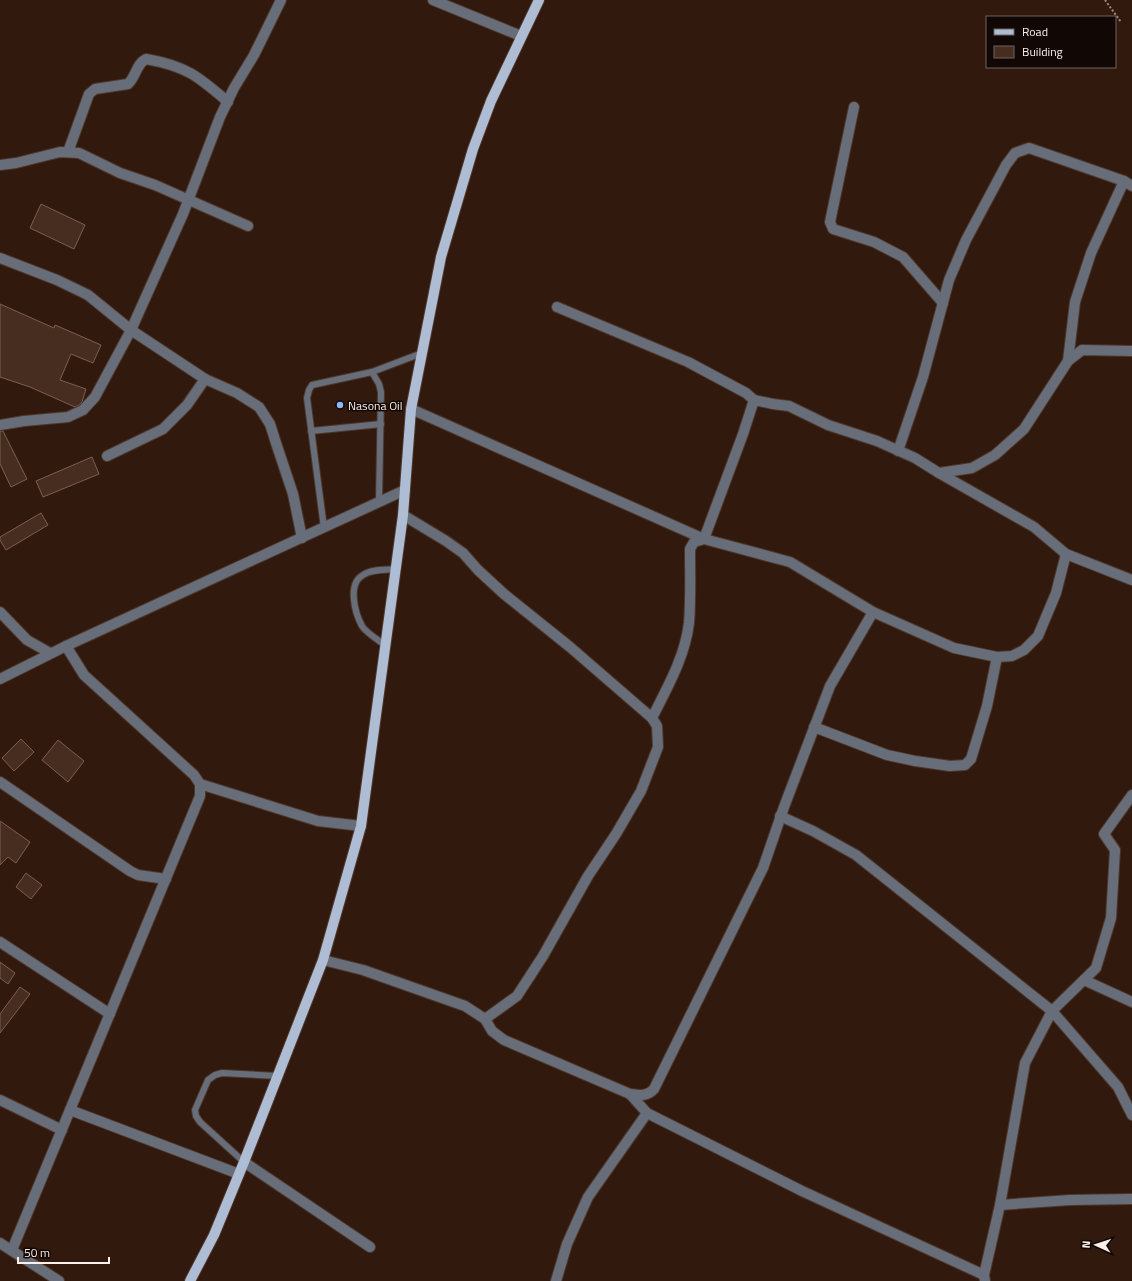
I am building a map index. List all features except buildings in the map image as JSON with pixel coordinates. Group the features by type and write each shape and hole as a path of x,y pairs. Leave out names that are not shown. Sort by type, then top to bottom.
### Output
{"main road":[{"path":"190,1281 214,1235 278,1076 322,960 361,826 403,515 411,409 441,257 473,149 491,101 521,36 540,0"}],"street":[{"path":"0,425 68,417 83,410 95,397 131,330 188,200 220,117 254,55 281,0"},
{"path":"433,0 521,36"},
{"path":"68,152 89,94 95,89 128,84 132,81 140,63 146,59 170,64 186,70 199,78 228,102"},
{"path":"854,107 830,222 833,229 874,242 903,258 943,303"},
{"path":"898,451 923,377 949,280 966,240 1006,165 1015,153 1029,148 1128,183 1091,253 1075,302 1068,361"},
{"path":"0,165 16,163 60,152 79,153 120,173 155,185 248,226"},
{"path":"0,258 57,280 88,295 131,330 204,379 237,393 259,407 270,424 293,494 302,538"},
{"path":"557,307 688,362 746,393 754,400 789,406 828,425 877,441 915,458 1034,527 1066,554 1132,580"},
{"path":"939,473 972,468 995,455 1024,429 1068,361 1082,350 1132,351"},
{"path":"107,456 163,429 188,405 204,379"},
{"path":"704,539 754,400"},
{"path":"411,409 704,539 790,562 873,612 954,648 997,657 1012,656 1024,650 1038,636 1056,593 1066,554"},
{"path":"0,679 50,653 405,490"},
{"path":"403,515 463,553 478,570 504,594 552,632 652,718 657,726 658,747 641,791 616,834 588,876 543,956 517,996 485,1019"},
{"path":"652,718 678,664 685,643 689,623 690,549 694,542 704,539"},
{"path":"0,612 27,640 50,653"},
{"path":"322,960 363,970 465,1006 485,1019 492,1031 504,1040 630,1094 650,1094 654,1089 763,868 780,816 830,686 873,612"},
{"path":"12,1250 200,796 200,784 194,775 84,675 66,646"},
{"path":"814,727 887,756 950,766 965,765 971,759 988,706 997,657"},
{"path":"0,782 130,871 138,875 166,879"},
{"path":"200,784 318,820 361,826"},
{"path":"630,1094 647,1113 802,1191 985,1278 1000,1205 1025,1062 1052,1011 1096,968 1111,918 1115,850 1104,834 1132,795"},
{"path":"780,816 813,831 856,855 1052,1011 1118,1087 1132,1115"},
{"path":"0,942 110,1014"},
{"path":"1084,980 1132,1002"},
{"path":"0,1100 62,1130"},
{"path":"70,1110 239,1174"},
{"path":"556,1281 567,1244 588,1197 647,1113"},
{"path":"244,1162 370,1247"},
{"path":"1000,1205 1070,1200 1132,1199"},
{"path":"0,1243 59,1281"}],"lane":[{"path":"324,528 307,398 308,390 312,385 372,372 422,354"},
{"path":"372,372 379,384 381,392 379,502"},
{"path":"311,432 381,424"},
{"path":"386,646 362,627 355,607 353,587 360,576 367,572 396,569"},
{"path":"244,1162 200,1122 196,1116 195,1110 208,1080 215,1075 222,1073 278,1076"}],"path":[{"path":"1105,0 1121,22"}],"place":[{"name":"Nasona Oil","path":"340,405"}]}
